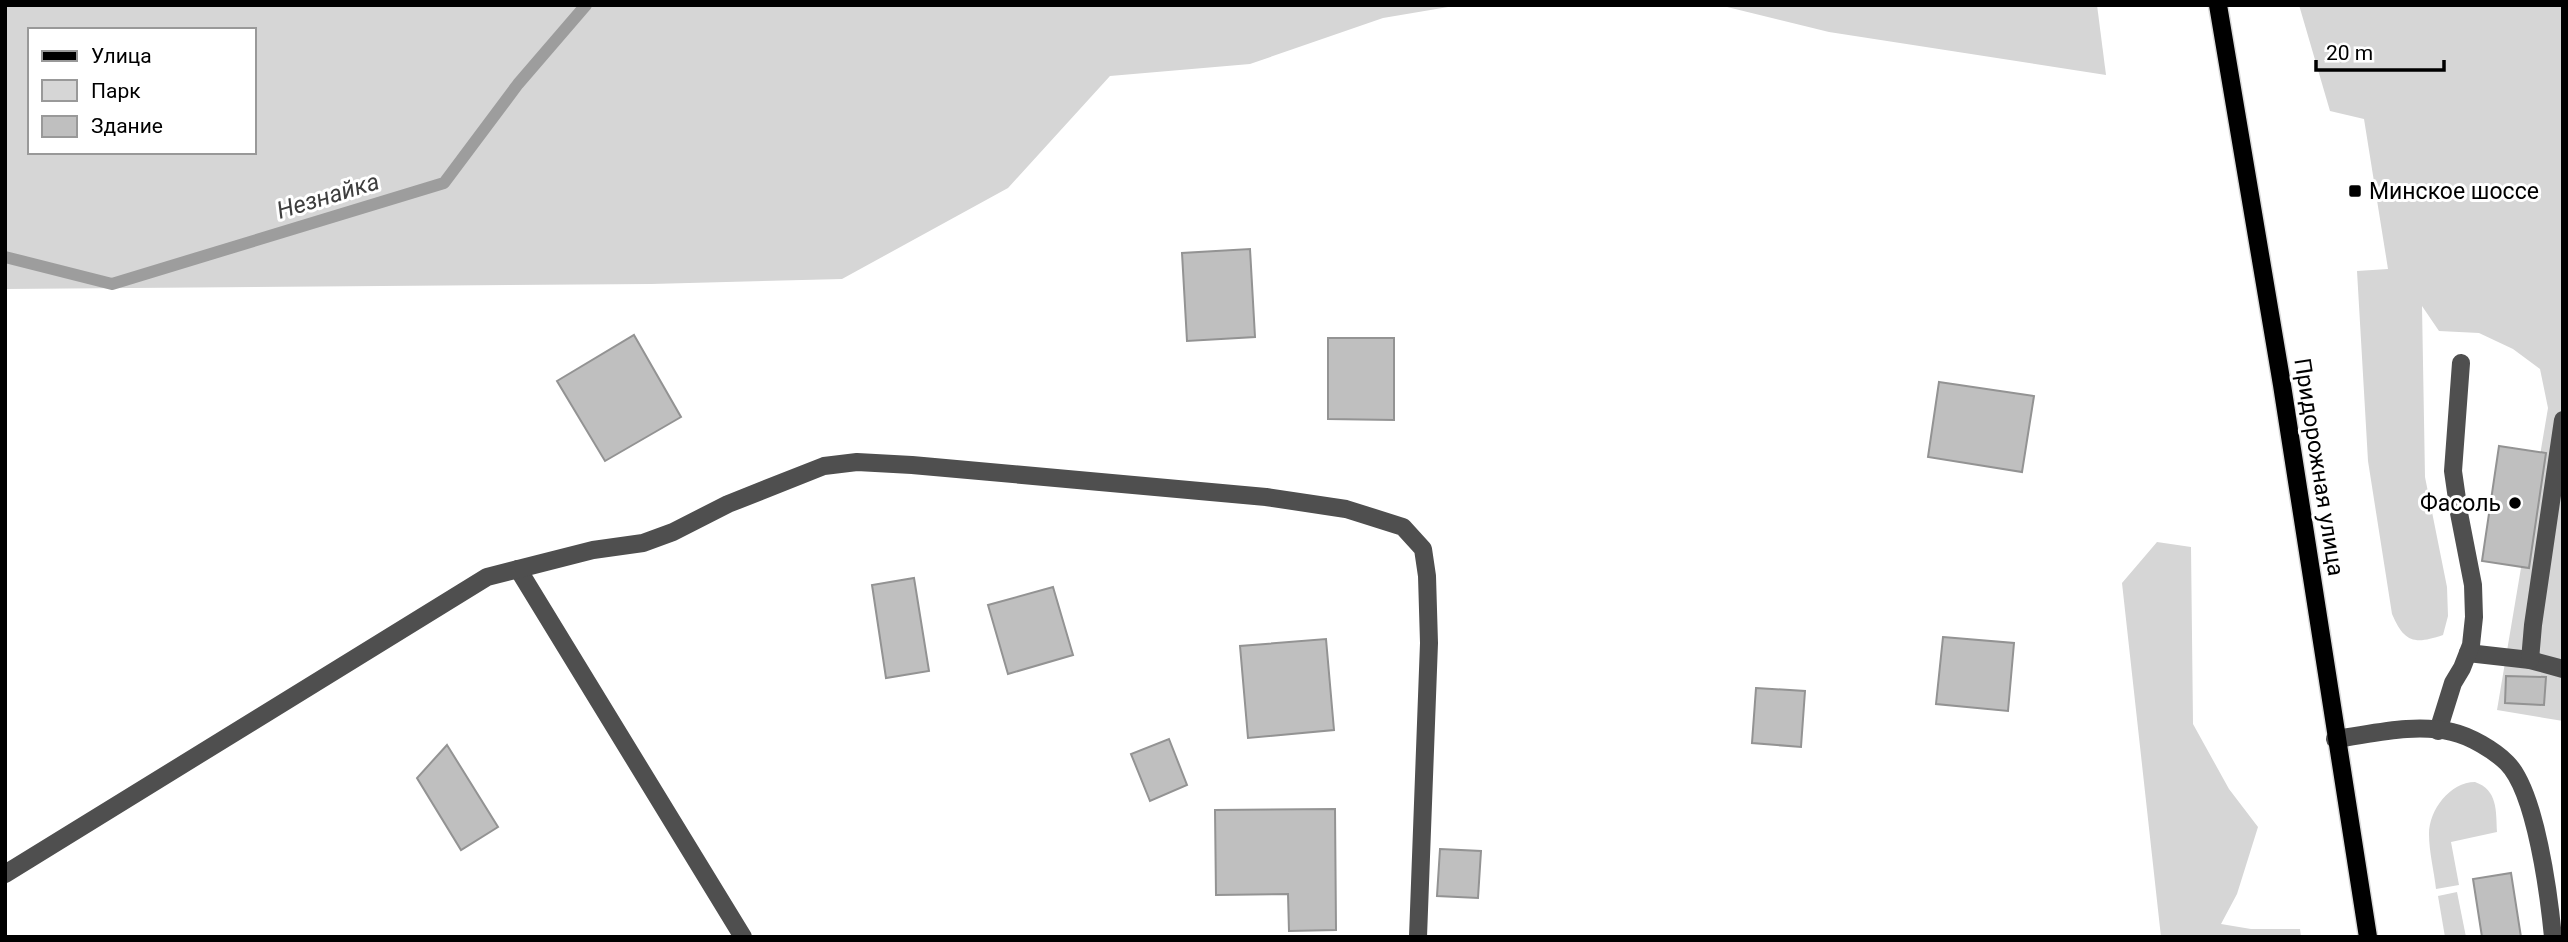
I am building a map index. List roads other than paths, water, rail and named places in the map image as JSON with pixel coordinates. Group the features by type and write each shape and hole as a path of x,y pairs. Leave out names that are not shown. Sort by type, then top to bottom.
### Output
{"main road":[{"name":"Придорожная улица","path":"2218,5 2282,385 2335,739 2368,937"}],"street":[{"path":"2438,731 2453,682 2468,653 2474,617 2473,584 2454,471 2461,363"},
{"path":"2530,660 2563,420"},
{"path":"5,874 487,578 593,550 643,543 793,477 824,466 857,462 1266,497 1346,509 1403,527 1423,549 1427,576 1429,643 1418,937"},
{"path":"517,569 743,937"},
{"path":"2468,653 2530,660 2563,669"},
{"path":"2335,739 2415,729 2453,732 2483,746 2508,764 2519,783 2540,844 2553,937"}],"waterway":[{"name":"Незнайка","path":"5,257 112,284 444,183 518,84 586,5"}],"place":[{"name":"Минское шоссе","path":"2355,191"},
{"name":"Фасоль","path":"2515,503"}]}
